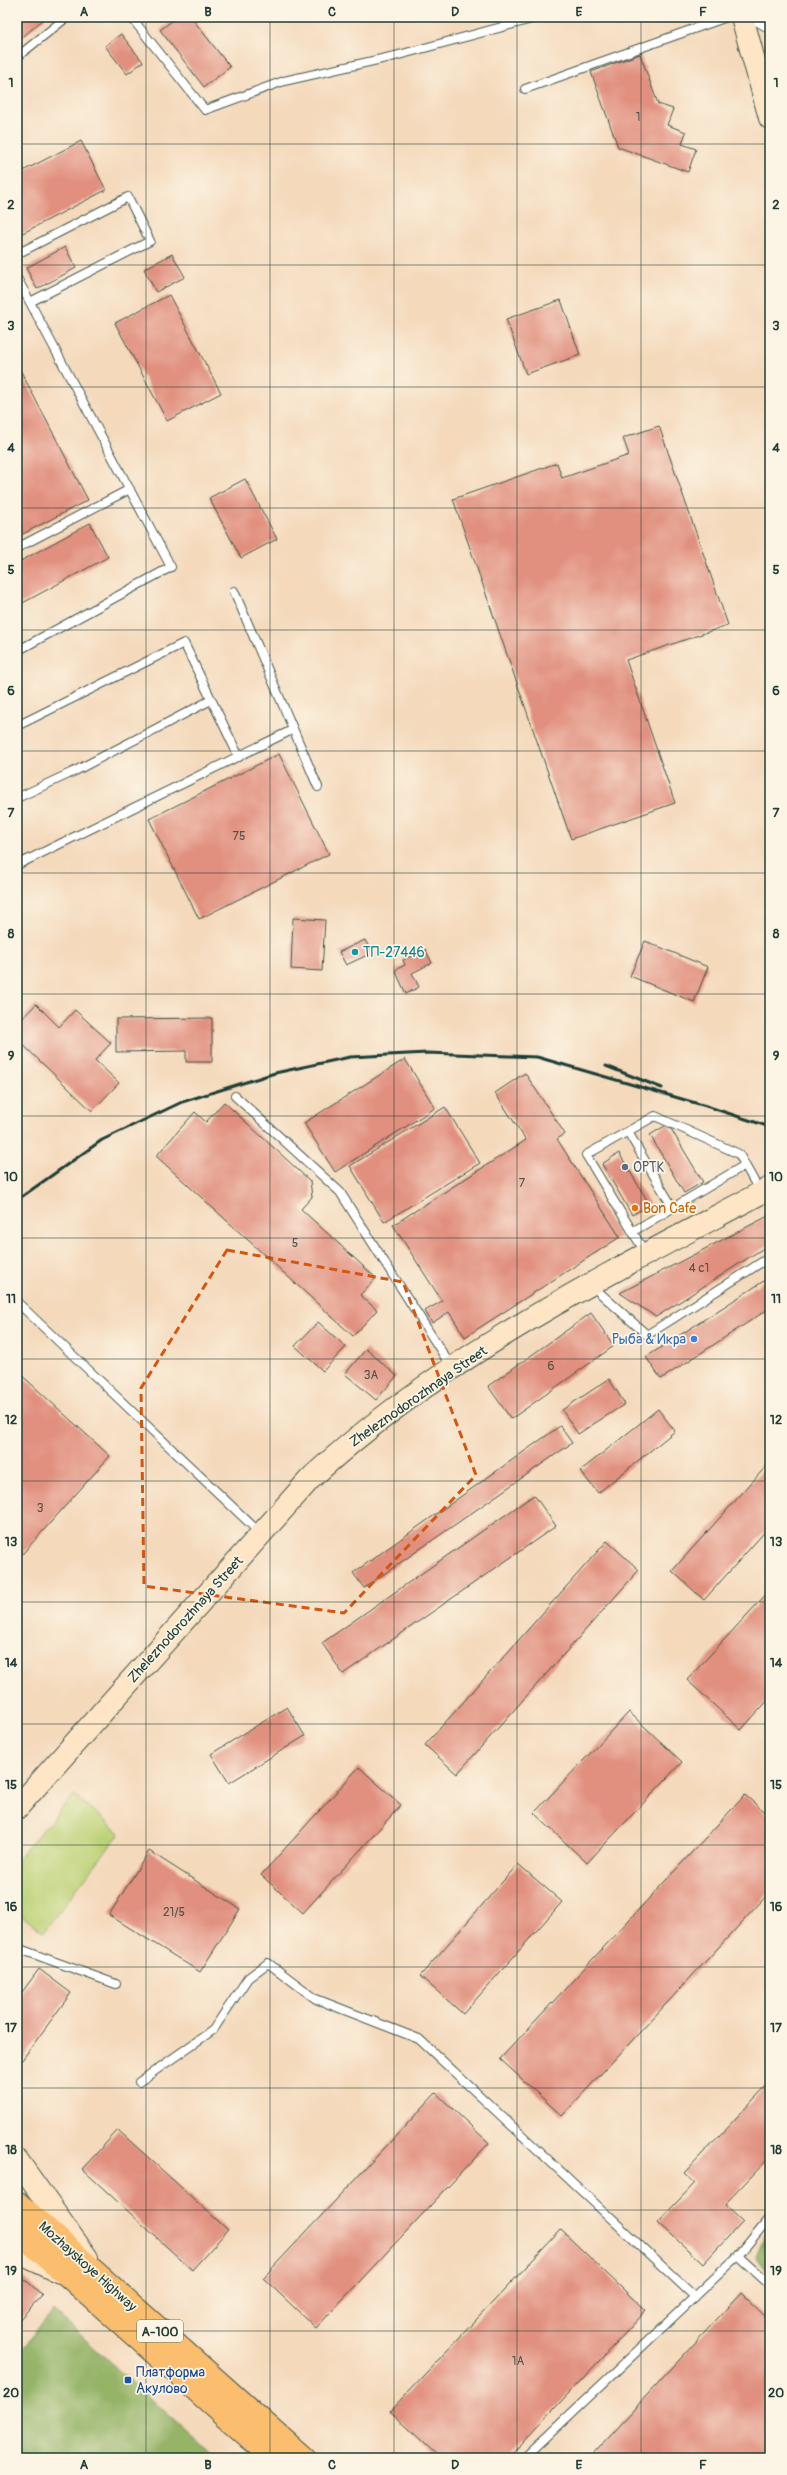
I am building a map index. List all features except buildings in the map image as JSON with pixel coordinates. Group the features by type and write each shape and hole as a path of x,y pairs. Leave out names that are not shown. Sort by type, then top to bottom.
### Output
{"main road":[{"name":"Mozhayskoye Highway","path":"17,2202 304,2458"},
{"name":"Mozhayskoye Highway","path":"17,2232 272,2458"}],"street":[{"path":"742,17 770,118"},
{"name":"Zheleznodorozhnaya Street","path":"17,1808 310,1479 343,1448 453,1368 590,1285 765,1191"},
{"path":"17,2160 102,2279"},
{"path":"17,2252 65,2274"}],"lane":[{"path":"17,57 67,17"},
{"path":"131,17 205,110 284,81 395,56 538,17"},
{"path":"525,89 727,17"},
{"path":"749,17 770,29"},
{"path":"17,254 128,197 150,240 30,302"},
{"path":"17,278 171,566 17,651"},
{"path":"17,548 130,489"},
{"path":"234,591 292,730 318,787"},
{"path":"17,726 184,643 239,757"},
{"path":"17,798 75,771 211,700"},
{"path":"17,865 292,730"},
{"path":"235,1096 340,1192 453,1368"},
{"path":"646,1254 586,1156 655,1116 739,1154 745,1165 765,1191"},
{"path":"628,1132 673,1208"},
{"path":"632,1232 745,1165"},
{"path":"590,1285 647,1335 770,1257"},
{"path":"17,1302 261,1534"},
{"path":"17,1948 116,1984"},
{"path":"139,2082 213,2030 248,1978 268,1963 316,1999 419,2039 695,2297"},
{"path":"524,2458 738,2256 770,2217"},
{"path":"738,2256 770,2285"}],"highlighted area":[{"path":"227,1250 403,1282 476,1475 344,1613 144,1586 141,1388"}],"green space":[{"path":"74,1795 120,1833 43,1932 17,1912 17,1859"},
{"path":"770,2229 770,2277 756,2257 765,2235"},
{"path":"53,2310 215,2458 17,2458 17,2356"}],"railway":[{"path":"17,1200 102,1140 182,1102 275,1073 350,1057 427,1053 537,1057 706,1106 770,1127"},
{"path":"606,1066 662,1088"}],"place":[{"name":"ТП-27446","path":"355,952"},
{"name":"ОРТК","path":"625,1167"},
{"name":"Bon Cafe","path":"635,1208"},
{"name":"Рыба & Икра","path":"694,1339"},
{"name":"Платформа Акулово","path":"128,2380"}]}
